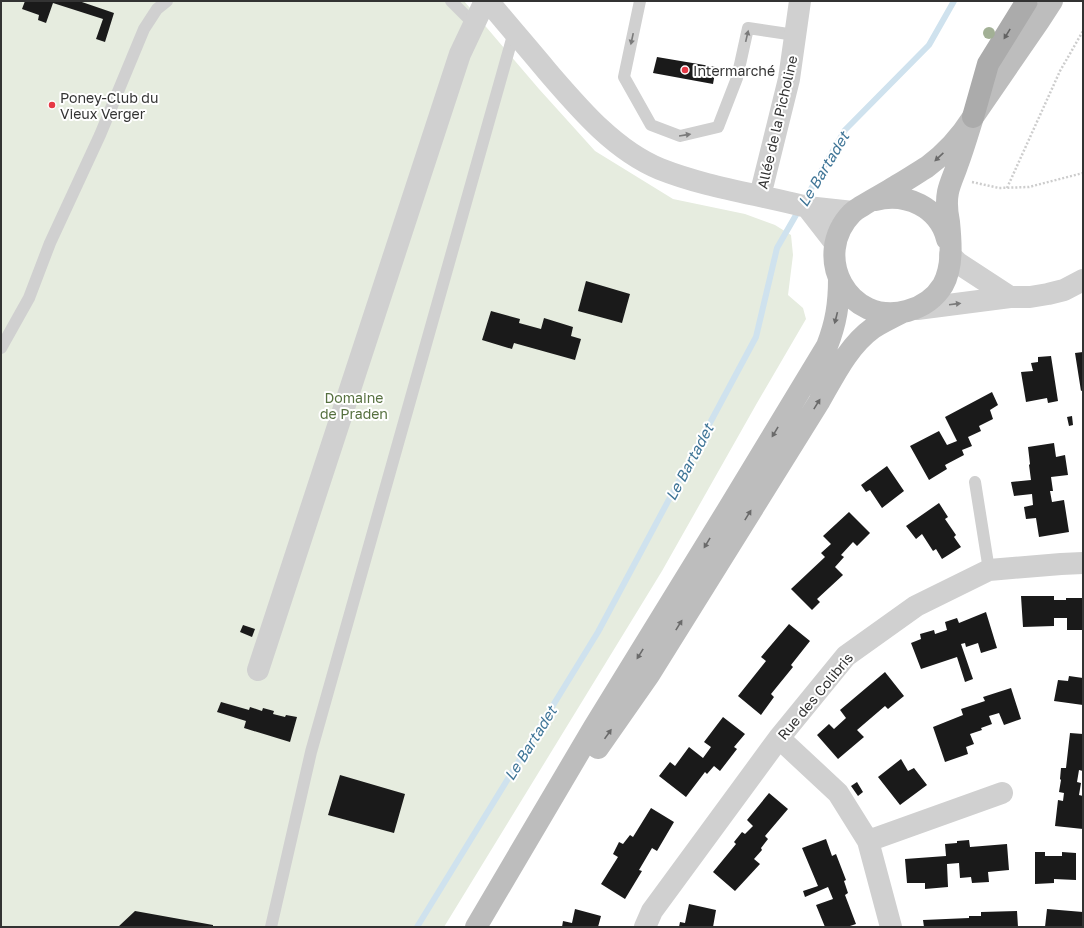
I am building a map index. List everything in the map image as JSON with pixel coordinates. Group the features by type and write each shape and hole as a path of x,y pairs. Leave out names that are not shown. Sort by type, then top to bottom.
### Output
{"main road":[{"path":"480,921 648,675 855,344 873,328 932,298 943,284 950,267 946,203 952,177 973,117 988,64 1027,1"},
{"path":"910,310 899,313 880,313 863,306 849,295 839,279 834,262 835,243 841,226 861,207 896,187 937,160 959,137 1052,1"},
{"path":"861,207 886,197 904,198 921,205 935,216 945,231 950,252"},
{"path":"480,921 594,727 827,346 833,331 837,313 839,279"}],"street":[{"path":"258,670 460,54 486,1 572,100 614,142 634,156 659,169 718,188 807,207 861,207"},
{"name":"Allée de la Picholine","path":"760,196 789,79 796,35 799,1"},
{"path":"807,207 835,243"},
{"path":"950,252 958,263 1010,297"},
{"path":"910,310 1010,297 1030,297 1048,294 1064,290 1083,280"},
{"name":"Rue des Colibris","path":"645,927 652,911 779,738 846,656 916,606 989,570 1083,563"},
{"path":"779,738 838,793 868,841 890,927"},
{"path":"868,841 1002,793"}],"lane":[{"path":"1,348 29,298 50,243 100,135 144,29 157,9 167,1"},
{"path":"451,1 474,24"},
{"path":"640,1 624,77 651,125 680,136 718,127 737,78 748,28 796,35"},
{"path":"271,927 311,752 514,32"},
{"path":"975,482 989,570"}],"path":[{"path":"1007,188 1060,71 1083,31"},
{"path":"952,177 999,188 1007,188 1030,187 1083,172"}],"green space":[{"name":"Domaine de Praden","path":"1,1 464,1 539,89 595,151 673,199 745,214 775,225 791,235 793,255 788,295 803,308 806,319 662,571 444,927 1,927"}],"building":[{"path":"25,1 79,1 114,13 105,42 96,39 103,19 53,3 46,23 38,20 39,15 22,9"},
{"name":"Intermarché","path":"657,57 716,67 713,84 653,73"},
{"path":"586,281 630,294 622,323 578,311"},
{"path":"491,311 520,319 519,323 541,329 544,318 573,327 571,336 581,339 575,360 514,343 512,349 482,340"},
{"path":"1083,352 1083,390 1081,391 1075,353"},
{"path":"1051,356 1058,401 1048,403 1047,398 1026,402 1021,372 1033,371 1031,363 1038,362 1038,357"},
{"path":"992,392 998,405 990,410 993,419 979,426 981,431 968,437 972,446 962,450 964,455 945,465 947,469 929,480 910,446 939,431 947,445 957,441 945,417"},
{"path":"1072,416 1073,425 1069,426 1067,417"},
{"path":"1054,443 1056,457 1065,455 1068,475 1051,477 1053,491 1050,491 1052,502 1064,500 1069,532 1039,537 1036,518 1026,519 1024,507 1033,505 1032,494 1014,496 1011,482 1031,480 1028,447"},
{"path":"887,466 904,491 882,508 870,490 866,492 861,485"},
{"path":"939,503 948,517 945,519 956,535 954,537 961,547 942,559 936,549 933,551 922,534 916,539 906,526"},
{"path":"849,512 870,533 857,546 853,542 841,555 844,557 835,567 843,575 817,599 820,602 812,610 791,589 825,557 821,553 831,544 823,536"},
{"path":"1021,596 1054,596 1054,600 1083,598 1083,630 1067,630 1067,618 1054,618 1054,626 1023,627"},
{"path":"986,612 997,648 981,653 978,643 966,647 965,643 961,644 973,679 965,682 957,657 921,669 911,643 921,639 920,634 934,630 935,634 947,630 945,622 957,618 959,623"},
{"path":"789,624 810,641 791,665 793,667 771,694 774,697 761,715 738,696 766,661 761,657"},
{"path":"243,625 255,629 252,637 240,632"},
{"path":"885,672 904,696 888,709 885,706 857,730 864,737 838,759 817,735 829,724 834,729 846,718 840,710"},
{"path":"1069,676 1083,678 1083,705 1054,701 1058,680 1068,681"},
{"path":"1011,688 1021,719 1004,725 999,713 989,716 992,724 981,728 982,730 970,734 974,744 966,747 968,754 945,762 933,727 963,715 961,709 985,701 983,697"},
{"path":"221,702 249,710 250,707 262,711 263,708 274,711 273,714 285,717 286,715 297,717 290,742 244,728 246,721 217,712"},
{"path":"723,717 745,734 734,747 737,749 720,771 714,766 707,774 705,772 686,797 659,776 670,762 675,766 689,747 703,758 711,747 704,742"},
{"path":"1070,733 1083,734 1083,771 1079,770 1077,782 1081,783 1079,795 1083,796 1083,829 1055,826 1058,800 1063,801 1064,793 1059,792 1061,768 1066,768"},
{"path":"901,759 908,771 914,768 927,785 900,805 878,777"},
{"path":"340,775 405,794 394,833 328,815"},
{"path":"857,782 863,792 858,796 851,786"},
{"path":"769,793 788,809 765,836 768,839 761,848 762,850 754,859 760,864 735,891 713,872 736,844 734,842 742,832 745,834 753,826 747,820"},
{"path":"651,808 674,822 657,851 652,848 639,870 642,871 625,899 601,884 618,857 613,854 619,842 623,844 630,835 633,837"},
{"path":"826,839 832,856 836,854 846,880 844,881 848,893 845,895 856,924 847,927 825,927 816,905 833,899 828,887 805,897 803,891 818,886 802,848"},
{"path":"969,840 970,847 1007,844 1009,870 988,872 989,882 972,883 971,877 960,878 959,863 947,864 948,887 925,889 925,883 907,883 905,859 946,856 945,844"},
{"path":"1035,852 1045,852 1045,856 1062,856 1062,852 1076,853 1076,880 1054,879 1054,883 1035,884"},
{"path":"689,904 716,910 713,927 679,927 680,922 685,923"},
{"path":"575,909 601,916 598,927 562,927 563,921 572,923"},
{"path":"1047,909 1083,912 1083,927 1045,927"},
{"path":"135,911 213,925 213,927 118,927"},
{"path":"1017,911 1018,927 924,927 923,920 969,918 969,916 981,916 981,912"}],"waterway":[{"name":"Le Bartadet","path":"417,927 598,632 756,337 777,248 845,130 929,45 954,1"}],"place":[{"name":"Intermarché","path":"685,70"},
{"name":"Poney-Club du Vieux Verger","path":"52,105"}]}
